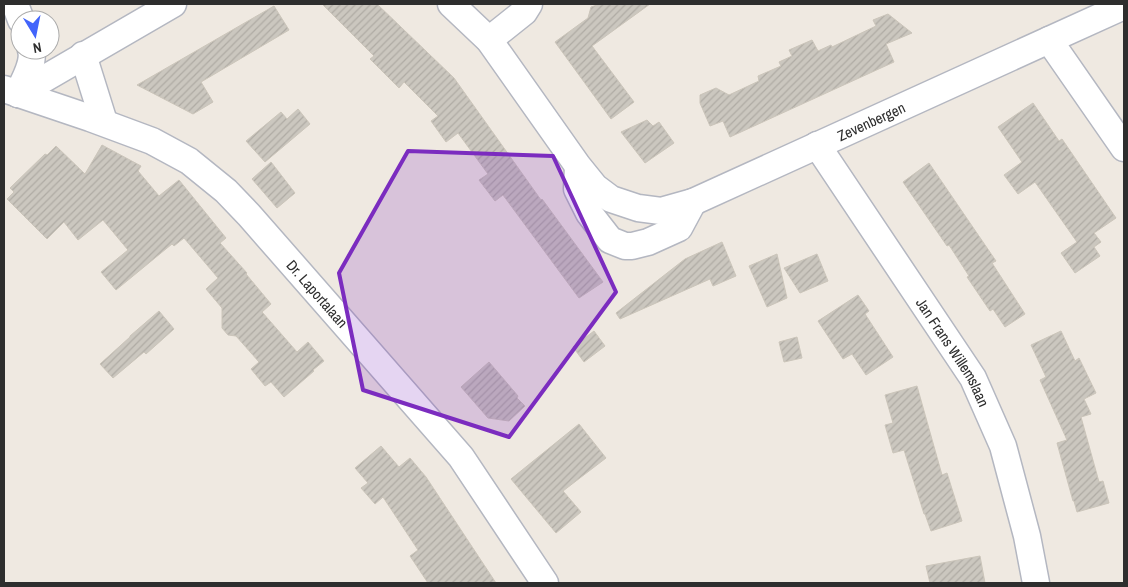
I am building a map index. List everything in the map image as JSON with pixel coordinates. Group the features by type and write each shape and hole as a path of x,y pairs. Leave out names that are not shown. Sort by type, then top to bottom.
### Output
{"street":[{"path":"11,92 84,55 173,4"},
{"name":"Zevenbergen","path":"451,4 488,40 595,187 611,199 638,208 661,211 693,202 1124,6"},
{"path":"488,40 524,12 529,4"},
{"path":"1049,40 1124,148"},
{"path":"84,55 104,122"},
{"path":"11,92 30,67 31,60"},
{"name":"Dr. Laportalaan","path":"11,92 104,122 152,141 189,161 226,191 461,457 545,583"},
{"name":"Jan Frans Willemslaan","path":"817,145 973,378 1003,446 1027,536 1036,583"},
{"path":"578,166 577,190 589,213 610,240 625,246 648,242 679,228 693,202"}],"highlighted area":[{"path":"408,151 553,156 616,292 509,437 363,390 339,273"}],"building":[{"path":"322,4 377,4 454,78 541,200 603,282 579,298 503,195 495,201 479,180 488,174 458,133 446,142 431,121 438,116 404,82 399,88 370,59 374,56"},
{"path":"600,4 650,4 592,46 634,102 611,119 555,42 588,18 591,7"},
{"path":"274,6 289,30 201,82 213,102 193,114 137,85"},
{"path":"888,14 912,33 886,44 894,62 730,137 723,121 710,126 700,103 700,95 716,88 729,95 759,81 758,76 781,66 779,62 792,56 789,50 812,40 818,51 831,45 832,47 876,26 873,20"},
{"path":"1033,103 1059,141 1062,139 1116,218 1094,233 1101,242 1094,247 1100,256 1075,273 1061,253 1077,242 1035,182 1018,194 1004,175 1022,162 998,127"},
{"path":"298,109 310,124 265,162 246,141 281,112 287,119"},
{"path":"647,120 653,126 659,122 674,143 645,163 621,132"},
{"path":"102,145 141,166 138,171 159,196 179,180 226,238 220,243 271,304 262,312 297,352 308,342 324,361 284,397 271,382 265,386 251,369 259,362 236,336 228,335 222,328 222,308 206,289 218,278 184,238 174,246 172,244 116,290 101,272 128,250 103,220 78,240 64,222 47,239 7,199 14,192 10,188 45,154 47,155 56,146 85,174"},
{"path":"271,162 295,193 277,208 252,179"},
{"path":"929,163 996,261 992,263 1025,314 1005,327 993,309 990,311 967,277 969,276 949,245 947,246 903,182"},
{"path":"722,242 736,276 713,286 710,279 620,319 616,313 685,259"},
{"path":"777,254 787,298 767,307 749,266"},
{"path":"817,254 828,281 800,293 784,268"},
{"path":"858,295 869,311 865,314 893,357 866,375 852,354 843,359 818,321"},
{"path":"159,311 174,329 146,354 144,352 113,378 100,364"},
{"path":"594,331 605,346 584,362 573,347"},
{"path":"1061,331 1075,361 1079,358 1096,393 1084,399 1091,414 1081,417 1099,482 1103,481 1109,503 1077,512 1057,443 1067,440 1040,380 1046,377 1031,345"},
{"path":"797,337 802,358 784,362 779,342"},
{"path":"489,362 525,406 509,421 488,418 461,387"},
{"path":"917,386 942,475 947,473 962,521 931,531 904,450 893,453 885,425 893,423 885,395"},
{"path":"579,424 606,458 563,491 581,512 556,533 511,479"},
{"path":"381,446 399,467 410,458 426,477 496,583 428,583 410,556 418,550 383,497 375,504 361,488 368,483 355,468"},
{"path":"980,556 985,583 930,583 926,566"}]}
